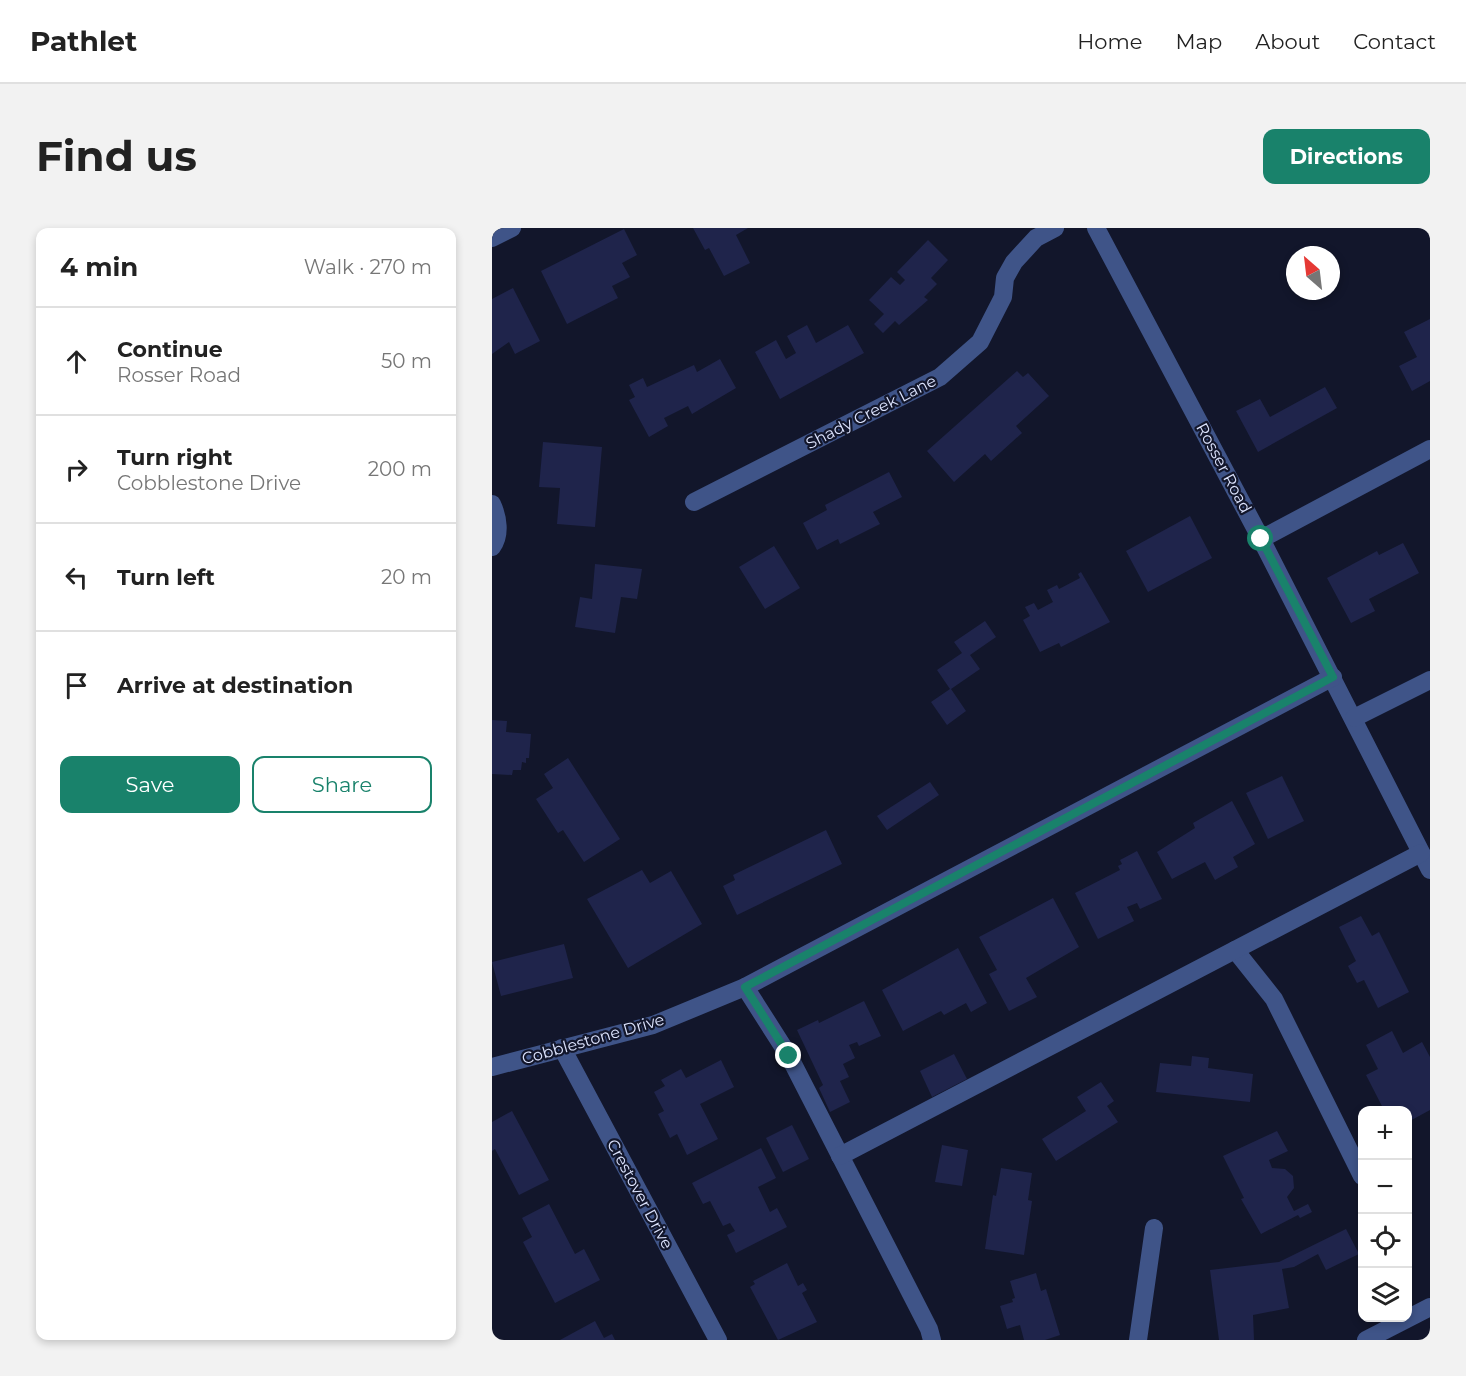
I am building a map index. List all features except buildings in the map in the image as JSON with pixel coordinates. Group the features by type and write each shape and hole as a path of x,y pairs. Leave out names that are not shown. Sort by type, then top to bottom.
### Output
{"street":[{"path":"492,238 512,228"},
{"name":"Shady Creek Lane","path":"694,502 940,377 980,342 1002,297 1005,278 1014,262 1036,238 1055,228"},
{"name":"Rosser Road","path":"1096,228 1333,677 1430,870"},
{"path":"1261,539 1430,449"},
{"path":"492,504 498,515 497,541 492,547"},
{"name":"Cobblestone Drive","path":"494,1061 562,1048 653,1025 745,987 1333,677"},
{"path":"1354,718 1430,680"},
{"path":"840,1156 1422,853"},
{"path":"1235,950 1274,999 1358,1168"},
{"path":"745,987 789,1056 933,1340"},
{"name":"Crestover Drive","path":"562,1048 718,1340"},
{"path":"1138,1340 1154,1228"},
{"path":"1412,1315 1430,1307"},
{"path":"1366,1340 1393,1334 1404,1322"}],"route":[{"path":"789,1056 745,987 1333,677 1261,539"}]}
